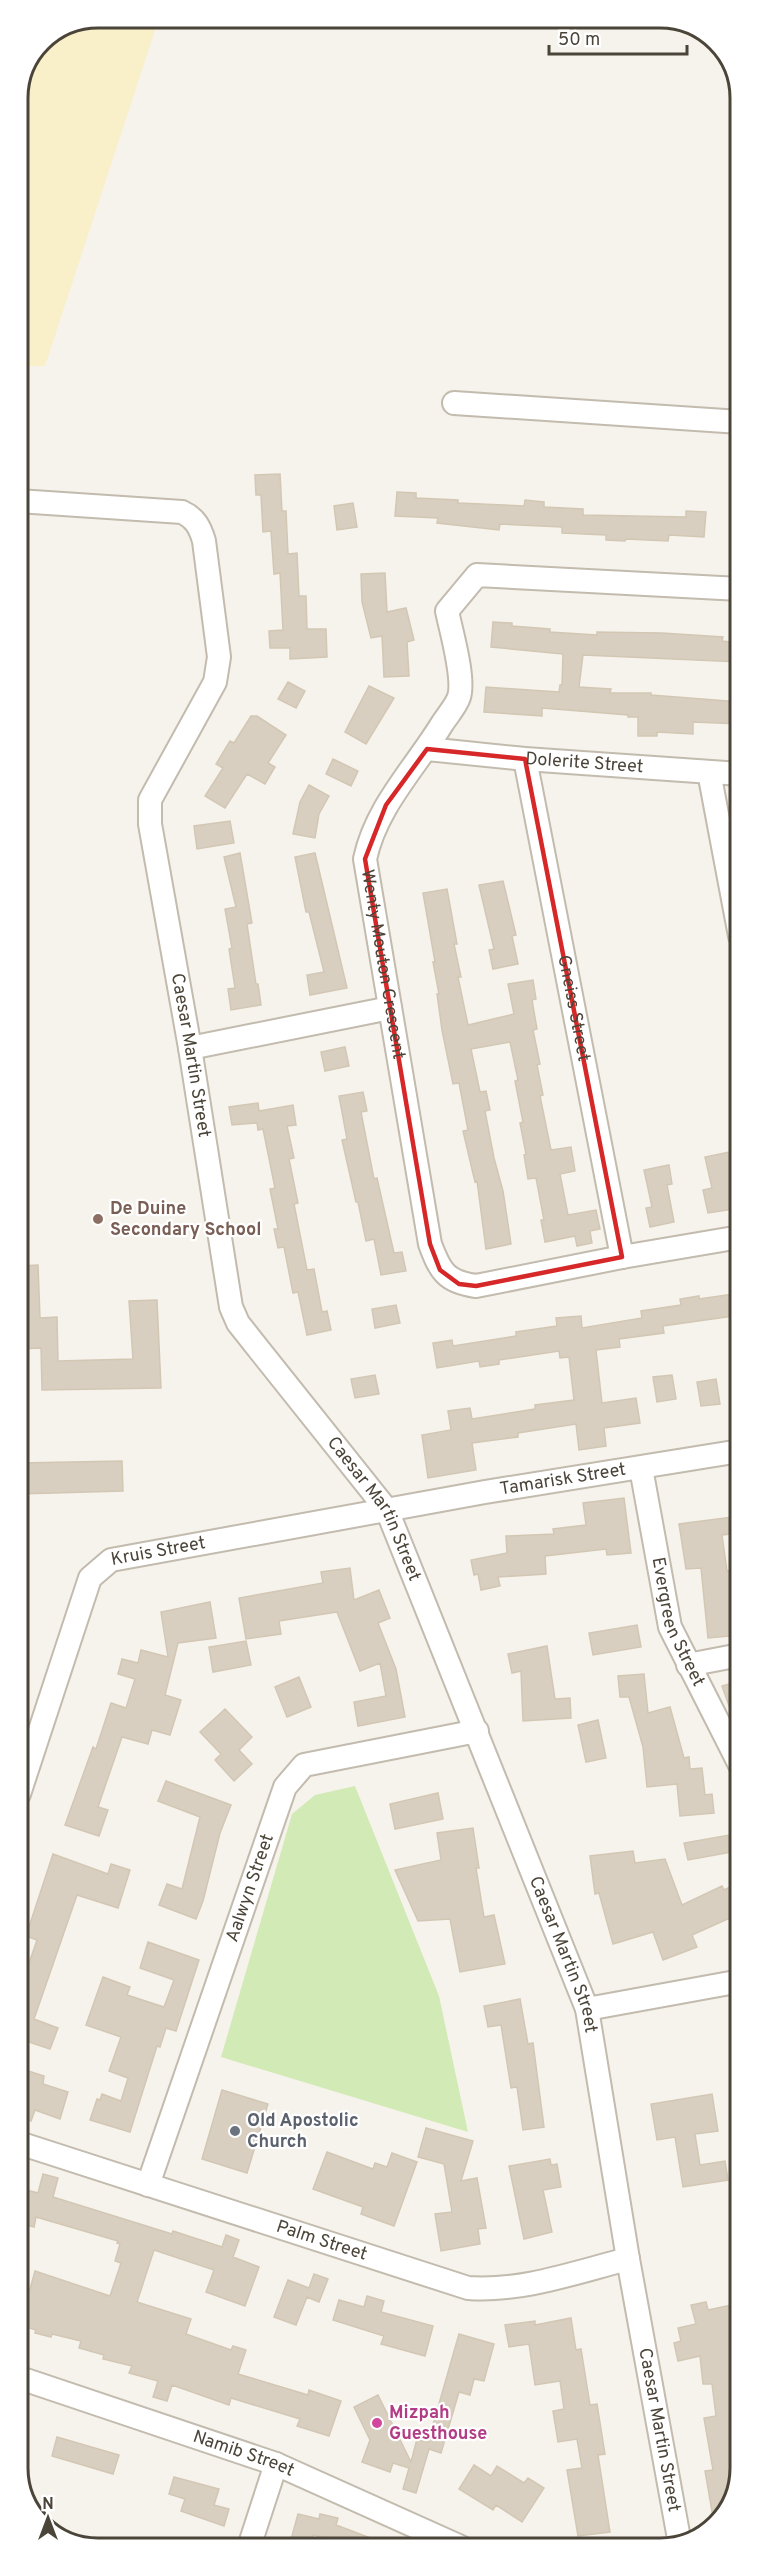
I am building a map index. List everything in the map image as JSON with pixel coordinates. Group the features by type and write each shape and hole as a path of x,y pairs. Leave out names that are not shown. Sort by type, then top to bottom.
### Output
{"street":[{"path":"454,403 730,421"},
{"name":"Caesar Martin Street","path":"28,502 172,510 192,516 202,534 219,657 215,682 150,800 150,824 190,1048 231,1307 238,1323 387,1510 587,2009 628,2259 678,2535"},
{"name":"Wenty Mouton Crescent","path":"730,588 477,575 447,611 459,670 459,696 428,748 386,805 369,837 365,859 430,1244 440,1270 459,1284 476,1287 622,1257 730,1239"},
{"name":"Dolerite Street","path":"428,748 525,759 730,773"},
{"name":"Gneiss Street","path":"525,759 622,1257"},
{"path":"709,772 730,883"},
{"path":"190,1048 390,1008"},
{"name":"Tamarisk Street","path":"387,1510 730,1452"},
{"name":"Evergreen Street","path":"641,1468 670,1627 730,1746"},
{"name":"Kruis Street","path":"28,1767 90,1578 111,1560 387,1510"},
{"path":"688,1665 730,1657"},
{"name":"Aalwyn Street","path":"148,2185 285,1786 304,1766 477,1731"},
{"path":"587,2009 730,1983"},
{"name":"Palm Street","path":"28,2146 468,2288 491,2290 526,2284 628,2259"},
{"name":"Namib Street","path":"28,2381 276,2464 440,2538"},
{"path":"252,2537 276,2464"},
{"path":"670,2537 674,2511"}],"highlighted area":[{"path":"427,749 525,759 622,1257 476,1286 459,1284 440,1270 430,1244 365,859 386,805"}],"green space":[{"path":"355,1786 439,1996 468,2132 221,2057 292,1814 315,1795"}],"sand":[{"path":"99,28 156,28 45,366 28,366 28,99 34,72 49,49 72,34"}],"building":[{"path":"280,474 282,511 286,511 288,554 297,553 299,596 306,596 307,629 326,629 327,657 290,659 290,648 270,648 269,631 283,630 280,573 274,574 271,531 263,532 261,495 256,495 255,475"},
{"path":"397,492 416,493 416,498 458,500 458,503 524,506 525,500 544,502 544,507 583,509 583,515 686,517 686,511 706,512 704,537 669,535 668,541 626,539 625,541 606,540 606,535 562,533 562,527 500,524 499,530 437,523 438,518 395,516"},
{"path":"353,503 357,527 337,530 334,506"},
{"path":"385,573 387,612 406,608 414,640 407,642 409,676 384,677 382,636 371,638 362,602 361,574"},
{"path":"493,622 550,629 550,632 597,635 597,632 662,633 723,637 722,641 730,642 730,662 583,655 579,687 611,689 610,693 651,693 651,695 730,701 730,724 693,722 693,734 657,732 657,736 638,736 638,717 628,717 628,715 542,708 542,716 484,712 486,687 559,692 560,685 562,685 563,654 491,647"},
{"path":"288,682 305,691 296,708 278,699"},
{"path":"369,686 394,698 366,744 345,732"},
{"path":"251,716 257,716 286,735 268,763 275,767 265,784 247,774 225,808 205,796 223,768 216,764 230,741 234,743"},
{"path":"333,759 358,771 351,786 326,774"},
{"path":"309,785 329,796 319,814 315,838 293,834 300,802"},
{"path":"230,821 234,843 197,849 194,826"},
{"path":"240,853 252,923 247,924 261,1005 231,1010 228,989 235,988 229,949 232,948 225,909 236,907 224,857"},
{"path":"315,853 347,988 310,995 307,975 324,972 309,912 306,912 295,857"},
{"path":"503,881 516,935 512,936 518,964 493,969 489,950 494,949 479,885"},
{"path":"447,889 457,944 454,944 461,977 458,977 468,1025 514,1014 508,984 533,980 536,999 532,1000 537,1029 533,1030 540,1064 537,1065 543,1095 540,1096 551,1150 571,1147 575,1171 560,1174 568,1215 596,1210 600,1229 590,1231 592,1243 577,1246 575,1236 545,1242 541,1220 544,1220 536,1178 528,1179 520,1123 523,1122 515,1081 518,1080 510,1042 471,1049 480,1092 486,1091 490,1110 485,1111 503,1191 511,1244 486,1249 477,1181 475,1182 463,1131 468,1130 459,1083 453,1084 442,1030 433,962 435,962 423,893"},
{"path":"345,1047 349,1066 325,1071 321,1052"},
{"path":"363,1092 367,1111 361,1112 374,1179 377,1178 394,1253 402,1252 406,1271 381,1275 374,1239 366,1241 358,1202 356,1202 342,1140 347,1139 339,1096"},
{"path":"258,1103 259,1111 293,1105 296,1125 287,1126 294,1158 289,1159 298,1203 294,1204 307,1270 314,1269 322,1312 327,1311 331,1330 307,1335 298,1292 293,1293 284,1247 278,1248 274,1229 278,1229 270,1189 275,1188 263,1129 258,1130 257,1123 232,1125 229,1107"},
{"path":"730,1152 730,1210 708,1213 703,1190 712,1188 705,1157"},
{"path":"669,1165 672,1184 667,1185 674,1222 650,1227 646,1208 652,1207 644,1170"},
{"path":"38,1265 40,1318 57,1317 58,1361 133,1359 129,1301 157,1300 161,1388 42,1390 41,1348 28,1349 28,1266"},
{"path":"730,1294 730,1316 663,1326 664,1333 619,1339 620,1347 596,1350 602,1403 636,1398 640,1423 604,1428 606,1446 579,1450 576,1424 518,1433 518,1437 472,1443 476,1470 428,1478 422,1435 451,1430 448,1411 470,1408 472,1419 535,1409 535,1405 574,1400 569,1357 560,1358 559,1351 499,1360 499,1364 480,1367 479,1361 437,1368 433,1343 452,1340 453,1346 516,1336 516,1332 557,1326 556,1318 581,1316 582,1328 642,1318 641,1311 681,1305 680,1299 699,1296 699,1299"},
{"path":"396,1305 400,1323 375,1328 372,1309"},
{"path":"375,1375 379,1394 355,1398 351,1379"},
{"path":"672,1375 676,1399 657,1402 653,1377"},
{"path":"716,1379 720,1404 701,1406 697,1382"},
{"path":"122,1461 123,1491 28,1494 28,1463"},
{"path":"624,1498 631,1553 607,1555 606,1549 545,1556 546,1574 498,1577 500,1586 481,1590 478,1574 474,1575 471,1560 507,1553 506,1536 554,1534 553,1529 586,1525 583,1503"},
{"path":"730,1517 730,1534 722,1535 727,1571 730,1571 730,1636 708,1638 701,1568 686,1569 679,1524"},
{"path":"350,1568 354,1600 379,1590 390,1618 378,1623 396,1669 405,1717 358,1726 354,1702 386,1696 380,1663 360,1671 337,1612 279,1621 281,1634 246,1639 239,1598 323,1583 321,1572"},
{"path":"210,1602 216,1638 178,1643 165,1695 181,1700 170,1735 152,1730 148,1744 122,1737 98,1807 108,1810 99,1836 65,1825 93,1747 96,1749 111,1703 126,1708 135,1679 118,1674 122,1659 138,1663 141,1650 168,1657 161,1612"},
{"path":"637,1625 641,1647 593,1655 589,1633"},
{"path":"246,1641 251,1665 213,1672 209,1647"},
{"path":"547,1646 555,1699 570,1698 571,1718 523,1721 521,1671 512,1673 508,1654"},
{"path":"644,1674 648,1713 670,1707 684,1758 689,1757 690,1769 702,1768 705,1795 712,1794 714,1813 680,1816 677,1784 647,1787 643,1747 629,1697 620,1697 618,1676"},
{"path":"299,1677 311,1707 287,1717 275,1687"},
{"path":"730,1684 730,1709 722,1686"},
{"path":"225,1709 252,1737 239,1750 252,1764 234,1781 215,1760 221,1754 200,1732"},
{"path":"598,1720 606,1758 586,1762 578,1725"},
{"path":"166,1781 231,1805 220,1833 203,1901 196,1919 159,1905 167,1884 182,1889 200,1817 158,1801"},
{"path":"438,1793 443,1819 395,1829 390,1804"},
{"path":"473,1828 479,1868 476,1868 484,1917 494,1915 505,1964 460,1972 450,1919 418,1921 395,1870 441,1860 437,1833"},
{"path":"730,1835 730,1852 688,1860 684,1843"},
{"path":"633,1851 635,1863 665,1859 682,1905 722,1886 724,1890 730,1887 730,1918 692,1935 697,1947 663,1960 653,1932 613,1944 599,1893 595,1894 590,1856"},
{"path":"53,1854 108,1874 111,1864 130,1870 118,1908 77,1895 34,2019 58,2028 50,2049 28,2042 28,1966 37,1940 28,1937 28,1930"},
{"path":"148,1942 199,1960 176,2031 166,2028 160,2047 157,2046 130,2132 90,2120 97,2099 100,2100 102,2094 121,2101 128,2078 109,2071 121,2037 86,2025 103,1977 130,1987 127,1995 164,2007 174,1980 140,1968"},
{"path":"520,1999 528,2044 533,2043 544,2127 523,2130 517,2087 511,2088 501,2025 488,2027 484,2006"},
{"path":"28,2071 44,2076 43,2084 68,2092 60,2119 35,2110 31,2121 28,2120"},
{"name":"Old Apostolic Church","path":"222,2090 268,2104 247,2173 202,2159"},
{"path":"712,2094 718,2131 695,2134 700,2165 725,2161 728,2180 683,2187 675,2137 657,2140 651,2104"},
{"path":"426,2128 473,2141 461,2181 477,2178 486,2228 478,2229 480,2244 441,2251 435,2214 452,2212 444,2164 418,2157"},
{"path":"327,2152 373,2169 375,2163 387,2167 392,2153 417,2162 394,2226 361,2214 363,2207 313,2189"},
{"path":"550,2159 551,2165 557,2164 561,2187 543,2190 552,2232 524,2239 509,2166"},
{"path":"43,2174 58,2178 53,2197 222,2247 226,2235 239,2240 233,2257 259,2267 245,2306 206,2292 214,2270 154,2250 137,2302 191,2319 186,2334 231,2350 233,2346 246,2350 238,2374 308,2395 309,2390 341,2401 329,2436 297,2426 300,2419 231,2398 229,2405 172,2385 167,2401 153,2397 158,2381 129,2373 132,2366 103,2359 104,2355 79,2348 81,2341 52,2334 51,2337 35,2333 36,2330 28,2328 28,2296 35,2271 110,2296 121,2263 115,2261 120,2244 117,2243 118,2241 36,2217 34,2227 28,2225 28,2190 38,2193"},
{"path":"314,2274 328,2279 319,2302 307,2297 296,2325 274,2317 288,2280 309,2288"},
{"path":"367,2296 384,2301 381,2312 433,2326 425,2356 381,2344 384,2336 333,2320 339,2300 364,2307"},
{"path":"706,2302 708,2310 730,2305 730,2476 727,2490 712,2514 705,2471 713,2470 704,2418 716,2416 712,2384 703,2384 700,2356 678,2361 674,2343 681,2341 678,2328 696,2324 691,2305"},
{"path":"571,2318 576,2350 581,2349 590,2405 597,2404 605,2454 598,2455 610,2532 578,2536 567,2470 582,2468 577,2439 558,2442 553,2411 564,2409 560,2381 535,2385 529,2344 509,2347 505,2325 535,2321 535,2325"},
{"path":"459,2334 494,2344 484,2381 474,2379 470,2395 459,2392 441,2453 429,2449 416,2493 403,2489 409,2468 393,2463 390,2472 362,2462 370,2440 354,2407 378,2395 411,2462 417,2439 428,2442"},
{"path":"57,2437 119,2455 113,2474 52,2456"},
{"path":"474,2465 491,2476 497,2466 524,2483 528,2478 544,2488 522,2522 496,2505 493,2510 459,2489"},
{"path":"174,2477 219,2489 214,2505 229,2509 224,2526 181,2511 185,2499 169,2494"},
{"path":"298,2514 319,2519 320,2514 338,2518 336,2525 369,2537 323,2537 313,2535 312,2537 292,2537"}],"place":[{"name":"De Duine Secondary School","path":"98,1219"},
{"name":"Old Apostolic Church","path":"235,2131"},
{"name":"Mizpah Guesthouse","path":"377,2423"}]}
